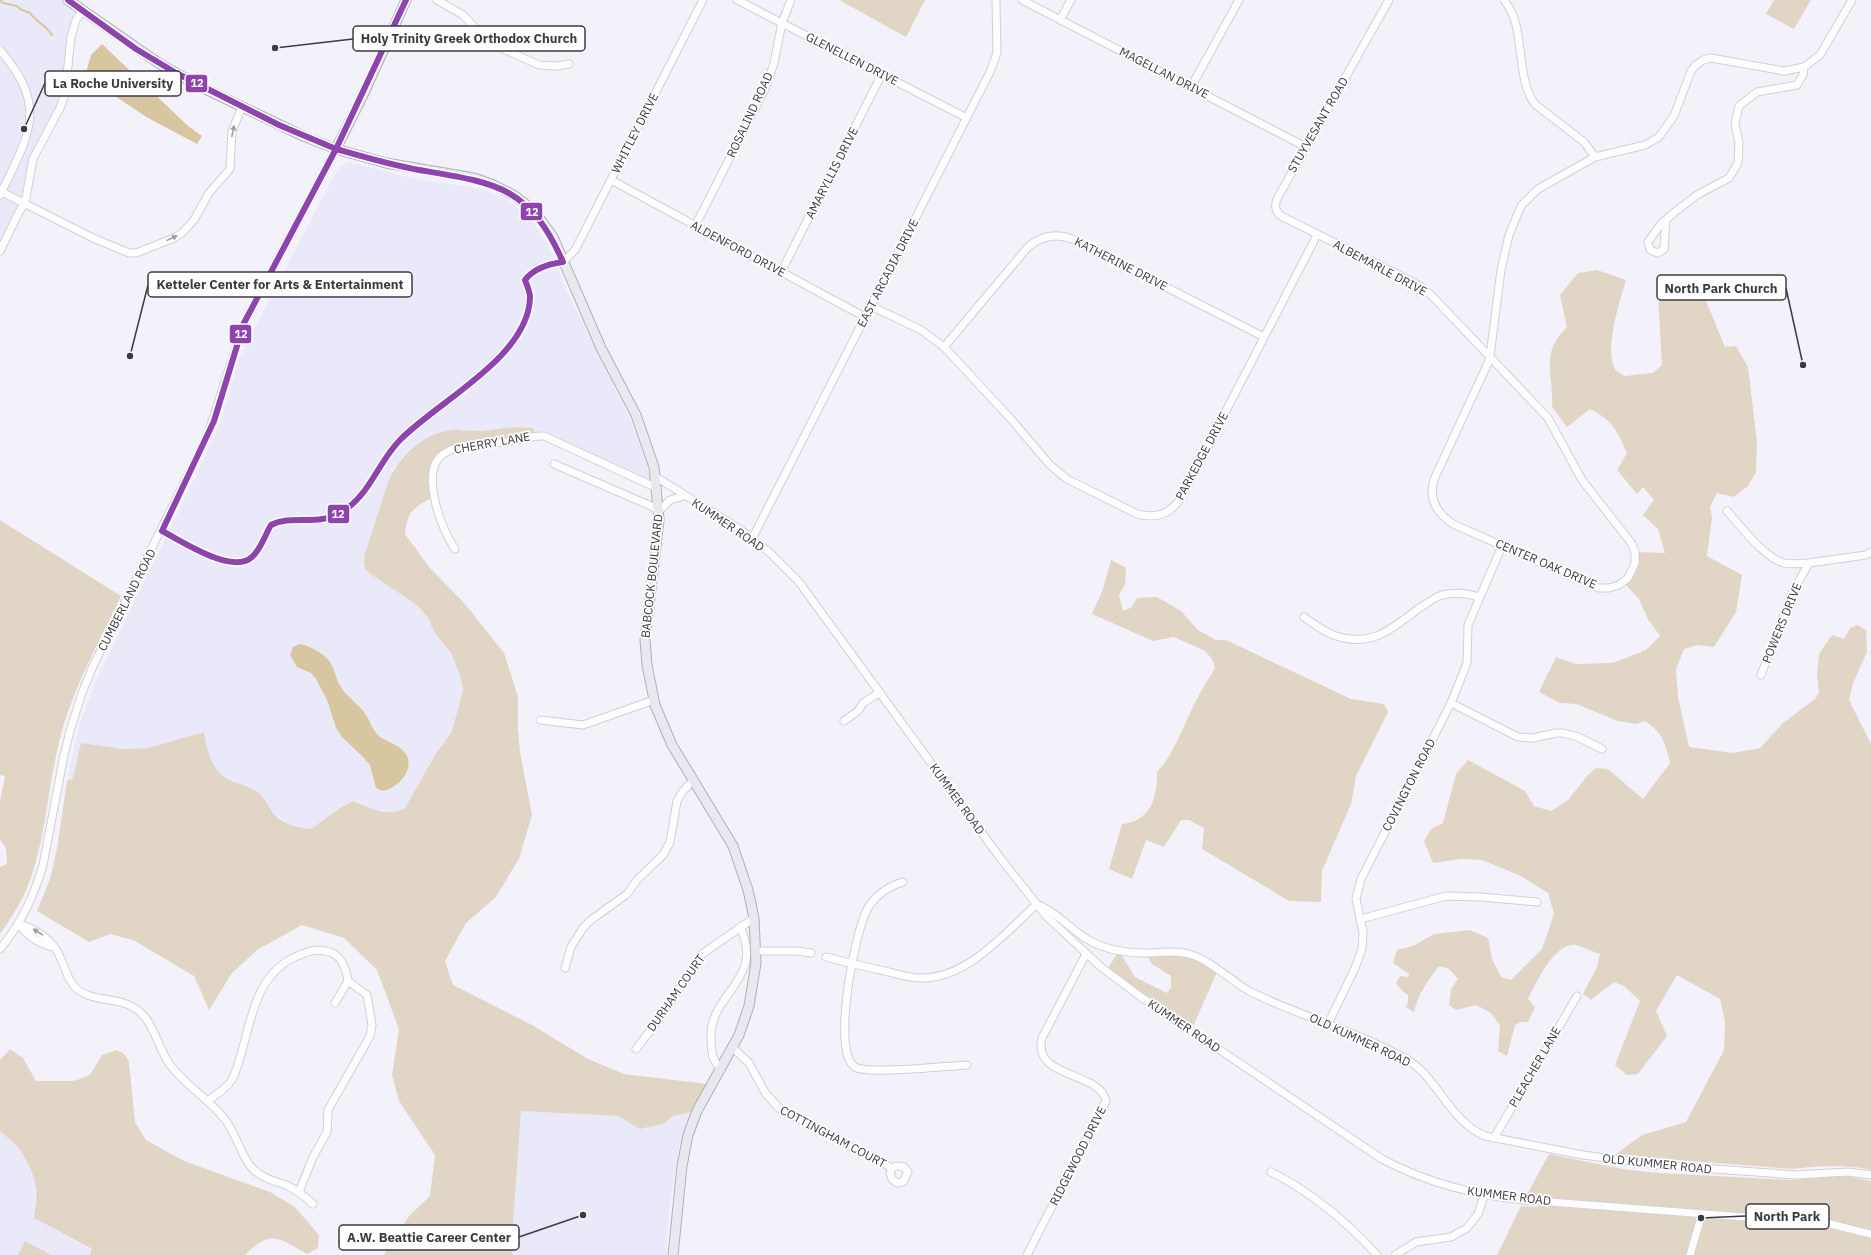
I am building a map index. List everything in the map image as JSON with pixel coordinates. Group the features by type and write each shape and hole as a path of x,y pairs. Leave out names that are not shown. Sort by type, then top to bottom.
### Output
{"main road":[{"name":"BABCOCK BOULEVARD","path":"68,0 160,64 285,128 336,149 401,167 474,178 494,185 515,196 540,219 552,237 601,348 641,426 651,455 656,477 659,512 658,537 645,640 647,665 654,700 666,733 733,846 748,890 754,918 756,951 755,972 749,1006 733,1048 698,1111 688,1135 682,1166 673,1255"},
{"name":"CUMBERLAND ROAD","path":"336,149 364,93 406,0"}],"street":[{"path":"437,0 463,15 489,41 518,57 539,65 557,66 569,64"},
{"name":"WHITLEY DRIVE","path":"563,262 574,250 703,0"},
{"name":"GLENELLEN DRIVE","path":"737,0 967,118"},
{"name":"ROSALIND ROAD","path":"696,226 765,89 774,63 782,23 791,0"},
{"name":"EAST ARCADIA DRIVE","path":"752,539 967,118 996,58 996,0"},
{"name":"MAGELLAN DRIVE","path":"1022,0 1306,147"},
{"path":"1060,20 1071,0"},
{"path":"1191,87 1239,0"},
{"name":"STUYVESANT ROAD","path":"1317,235 1281,216 1275,206 1278,197 1389,0"},
{"path":"1504,0 1512,12 1517,27 1522,62 1531,98 1536,105 1584,142 1595,157"},
{"name":"CENTER OAK DRIVE","path":"1490,356 1550,421 1582,480 1632,544 1636,557 1634,568 1628,578 1619,585 1603,588 1586,583 1502,546 1446,519 1436,508 1432,495 1433,481 1486,369 1490,356 1501,270 1509,234 1521,206 1538,189 1595,157 1644,145 1659,137 1674,116 1691,71 1703,60 1711,58 1784,71 1804,67 1820,55 1852,0"},
{"path":"0,252 19,212 25,203 33,160 60,108 65,94 71,37 76,20 83,10"},
{"path":"0,50 16,69 23,82 29,99 30,119 26,140 1,192 93,238 129,253 136,253 174,238 182,233 194,220 209,193 230,168 232,131 242,107"},
{"path":"1666,220 1697,195 1729,178 1738,163 1739,143 1735,124 1739,106 1758,92 1797,86 1801,82 1804,67"},
{"name":"AMARYLLIS DRIVE","path":"781,272 882,74"},
{"name":"CUMBERLAND ROAD","path":"0,949 18,924 33,895 43,864 66,749 82,693 207,437 244,322 336,149"},
{"name":"ALDENFORD DRIVE","path":"611,180 865,317"},
{"name":"KATHERINE DRIVE","path":"944,346 1028,247 1039,239 1053,235 1072,238 1264,337"},
{"name":"PARKEDGE DRIVE","path":"871,306 921,330 944,346 1057,472 1081,488 1130,512 1146,517 1165,514 1173,509 1179,501 1317,235"},
{"name":"ALBEMARLE DRIVE","path":"1317,235 1401,276 1426,291 1490,356"},
{"name":"CHERRY LANE","path":"455,549 448,539 436,507 432,479 433,469 438,459 453,449 535,436 544,436 657,488"},
{"path":"554,464 650,506 659,512"},
{"name":"KUMMER ROAD","path":"656,477 684,496 719,516 752,539 780,562 799,582 1001,859 1036,904 1086,954 1141,997 1382,1159 1425,1179 1484,1196 1830,1224 1871,1234"},
{"name":"KUMMER ROAD","path":"659,512 670,500 684,496"},
{"path":"1727,511 1756,543 1774,559 1785,563 1809,563 1866,555 1871,552"},
{"name":"COVINGTON ROAD","path":"1328,1024 1360,955 1363,937 1356,899 1360,879 1451,703 1465,670 1468,657 1468,625 1502,546"},
{"name":"POWERS DRIVE","path":"1761,675 1792,593 1809,563"},
{"path":"1304,617 1335,635 1349,638 1368,639 1388,632 1441,595 1462,593 1479,597"},
{"path":"844,721 858,711 863,703 880,692"},
{"path":"540,720 583,725 654,700"},
{"path":"1451,703 1518,738 1533,738 1563,733 1578,737 1602,749"},
{"path":"565,968 571,947 583,928 627,894 637,880 664,855 671,838 677,800 693,780"},
{"path":"903,882 888,888 869,906 865,915 852,964 846,998 848,1058 854,1066 864,1070 877,1071 967,1065"},
{"path":"1360,919 1446,896 1537,902"},
{"path":"826,957 920,978 936,977 952,973 975,960 1036,904"},
{"name":"OLD KUMMER ROAD","path":"1036,904 1054,913 1094,943 1128,952 1173,952 1190,955 1204,961 1253,993 1328,1024 1412,1062 1462,1121 1476,1132 1494,1138 1583,1155 1658,1166 1796,1175 1848,1172 1871,1175"},
{"name":"DURHAM COURT","path":"636,1049 662,1015 702,954 754,918"},
{"path":"18,924 25,933 45,945 53,947 61,957 68,978 83,994 96,998 124,1002 137,1009 149,1023 162,1052 171,1066 189,1085 208,1101 226,1122 238,1140 248,1164 266,1178 299,1192 313,1204"},
{"path":"721,1070 713,1058 710,1049 711,1023 742,974 746,962 747,946 745,936 740,927"},
{"path":"208,1101 232,1080 254,1007 271,974 285,962 314,949 332,953 346,967 348,981 335,1003"},
{"path":"756,951 811,953"},
{"name":"RIDGEWOOD DRIVE","path":"1027,1255 1106,1102 1105,1097 1096,1088 1047,1062 1041,1052 1042,1038 1086,954"},
{"path":"299,1192 313,1157 327,1132 328,1110 370,1036 372,1025 367,995 348,981"},
{"name":"PLEACHER LANE","path":"1494,1138 1577,996"},
{"name":"COTTINGHAM COURT","path":"733,1048 750,1063 766,1094 780,1109 892,1168"},
{"path":"1271,1172 1295,1184 1317,1199 1350,1226 1377,1255"},
{"path":"1395,1255 1416,1242 1451,1237 1467,1228 1478,1214 1484,1196"},
{"path":"1690,1255 1702,1214"}],"shaded area":[{"path":"0,0 68,0 83,10 76,20 65,94 33,159 25,203 0,251"},
{"path":"841,0 925,0 906,37"},
{"path":"1774,0 1811,0 1794,29 1766,14"},
{"path":"102,44 188,126 202,136 197,144 148,118 85,76 91,55"},
{"path":"349,162 411,178 482,189 501,197 520,209 532,221 549,246 568,293 635,429 647,465 650,481 646,481 535,434 532,428 516,427 472,431 451,430 426,439 407,451 393,469 365,553 372,575 417,605 428,618 434,632 451,653 460,675 463,692 452,731 435,755 405,808 397,812 388,813 375,811 353,801 340,808 311,829 286,823 275,815 261,795 249,788 231,781 218,770 208,755 204,732 148,748 124,749 105,747 73,778 67,781 79,725 94,685 211,444 220,422 240,356 338,168"},
{"path":"1597,270 1626,280 1614,325 1611,350 1615,369 1619,373 1625,376 1653,373 1662,365 1658,296 1685,301 1693,293 1704,296 1725,347 1736,346 1748,367 1757,442 1756,472 1748,486 1734,497 1717,493 1710,507 1712,517 1707,556 1742,575 1736,612 1714,647 1697,645 1684,649 1676,669 1678,697 1689,747 1733,753 1760,748 1783,723 1815,699 1819,693 1817,675 1819,654 1832,635 1844,639 1850,628 1857,625 1866,630 1867,652 1853,683 1849,700 1871,744 1871,1170 1832,1166 1793,1169 1616,1154 1642,1135 1686,1122 1724,1050 1725,1021 1720,999 1677,975 1656,1011 1667,1036 1638,1074 1627,1075 1615,1065 1640,1001 1624,986 1614,982 1591,1000 1583,994 1597,967 1600,954 1576,945 1568,946 1560,950 1553,957 1528,999 1535,1007 1528,1022 1521,1022 1515,1025 1507,1056 1498,1051 1500,1026 1491,1013 1476,1005 1456,1010 1449,1005 1451,989 1458,979 1447,968 1438,967 1420,994 1414,1012 1406,1007 1408,995 1403,992 1396,983 1400,976 1408,977 1409,974 1393,963 1397,950 1413,946 1434,934 1470,930 1488,938 1492,959 1501,977 1511,980 1542,949 1554,914 1548,893 1521,876 1482,860 1461,859 1433,863 1424,841 1431,829 1443,823 1456,774 1468,760 1525,791 1534,806 1551,811 1568,800 1588,775 1596,768 1608,769 1643,799 1670,763 1667,750 1660,734 1645,721 1636,724 1618,721 1576,704 1560,703 1539,692 1556,657 1576,664 1613,663 1646,650 1660,636 1648,619 1639,599 1623,582 1628,578 1635,552 1665,553 1658,529 1643,515 1654,500 1643,487 1637,494 1617,470 1627,453 1617,432 1609,422 1598,413 1590,409 1567,427 1552,407 1550,356 1558,337 1567,327 1560,295 1578,273"},
{"path":"516,427 533,428 535,434 457,446 437,457 433,497 420,504 412,511 406,526 405,534 430,568 465,604 504,653 518,697 520,752 532,815 519,859 495,898 466,923 445,961 453,985 532,1025 588,1059 624,1074 707,1084 691,1112 673,1116 663,1124 640,1129 618,1116 521,1111 512,1255 384,1255 409,1216 430,1196 435,1155 399,1101 392,1075 399,1029 377,970 344,938 302,925 257,950 232,973 209,1010 194,976 133,940 110,934 89,942 37,911 50,879 57,849 67,781 73,778 81,743 124,749 148,748 204,732 209,754 220,773 234,782 255,790 261,795 277,817 290,825 311,829 340,808 353,801 372,809 385,812 398,811 405,808 435,755 452,731 463,691 460,675 451,653 434,632 428,618 417,605 365,569 365,553 389,480 399,462 414,447 431,436 451,430 478,431"},
{"path":"0,520 121,596 79,683 65,719 56,757 37,857 24,895 0,934 0,867 7,864 6,848 0,840 0,801 5,776 0,775"},
{"path":"1111,560 1126,568 1125,584 1119,595 1123,611 1132,607 1137,598 1157,597 1181,611 1198,630 1216,640 1226,640 1351,699 1384,704 1388,712 1356,776 1351,804 1322,871 1321,902 1289,901 1202,849 1204,828 1189,820 1181,820 1164,847 1146,840 1132,879 1109,869 1122,824 1132,822 1140,818 1150,807 1156,791 1157,772 1173,750 1197,699 1215,668 1212,659 1205,651 1174,637 1153,641 1092,614 1103,589"},
{"path":"300,644 317,651 328,659 341,687 364,712 376,733 383,739 396,745 407,756 409,762 406,774 393,787 382,791 376,788 370,765 342,737 336,728 327,700 316,679 311,673 297,667 290,655 293,647"},
{"path":"1119,951 1135,977 1167,993 1171,987 1171,976 1152,964 1145,953 1181,953 1218,970 1191,1031 1106,971"},
{"path":"10,1049 23,1058 36,1081 73,1081 80,1079 90,1075 102,1055 117,1050 124,1054 129,1062 135,1122 146,1140 184,1161 270,1192 295,1207 319,1235 318,1248 307,1254 281,1240 268,1239 254,1247 245,1255 90,1255 92,1249 34,1218 36,1191 30,1168 27,1161 12,1141 0,1132 0,1060"},
{"path":"521,1111 618,1116 640,1129 663,1124 673,1116 691,1112 680,1144 670,1201 666,1255 512,1255"},
{"path":"0,1132 7,1135 26,1159 36,1184 34,1218 92,1250 90,1255 51,1255 25,1241 18,1255 0,1255"},
{"path":"1549,1154 1628,1170 1660,1173 1790,1180 1845,1176 1871,1181 1871,1255 1497,1255 1521,1206 1538,1207 1543,1198 1526,1196"},
{"path":"25,1241 51,1255 18,1255"}],"waterway":[{"path":"0,0 3,3 17,6 20,9 30,13 52,35"}],"transit line":[{"name":"12","path":"68,0 136,49 176,73 279,125 336,149"},
{"name":"12","path":"336,149 406,0"},
{"name":"12","path":"336,149 398,166 469,179 507,192 523,202 537,217 550,236 563,262 542,267 533,272 525,280 530,297 526,319 515,339 479,376 416,425 400,440 392,449 367,488 352,505 342,512 324,519 288,520 271,525 260,546 252,557 243,561 232,562 220,559 194,548 162,531 214,421 244,323 336,149"}],"place":[{"name":"Holy Trinity Greek Orthodox Church","path":"275,48"},
{"name":"La Roche University","path":"24,129"},
{"name":"Ketteler Center for Arts & Entertainment","path":"130,356"},
{"name":"North Park Church","path":"1803,365"},
{"name":"A.W. Beattie Career Center","path":"583,1215"},
{"name":"North Park","path":"1701,1218"}]}
